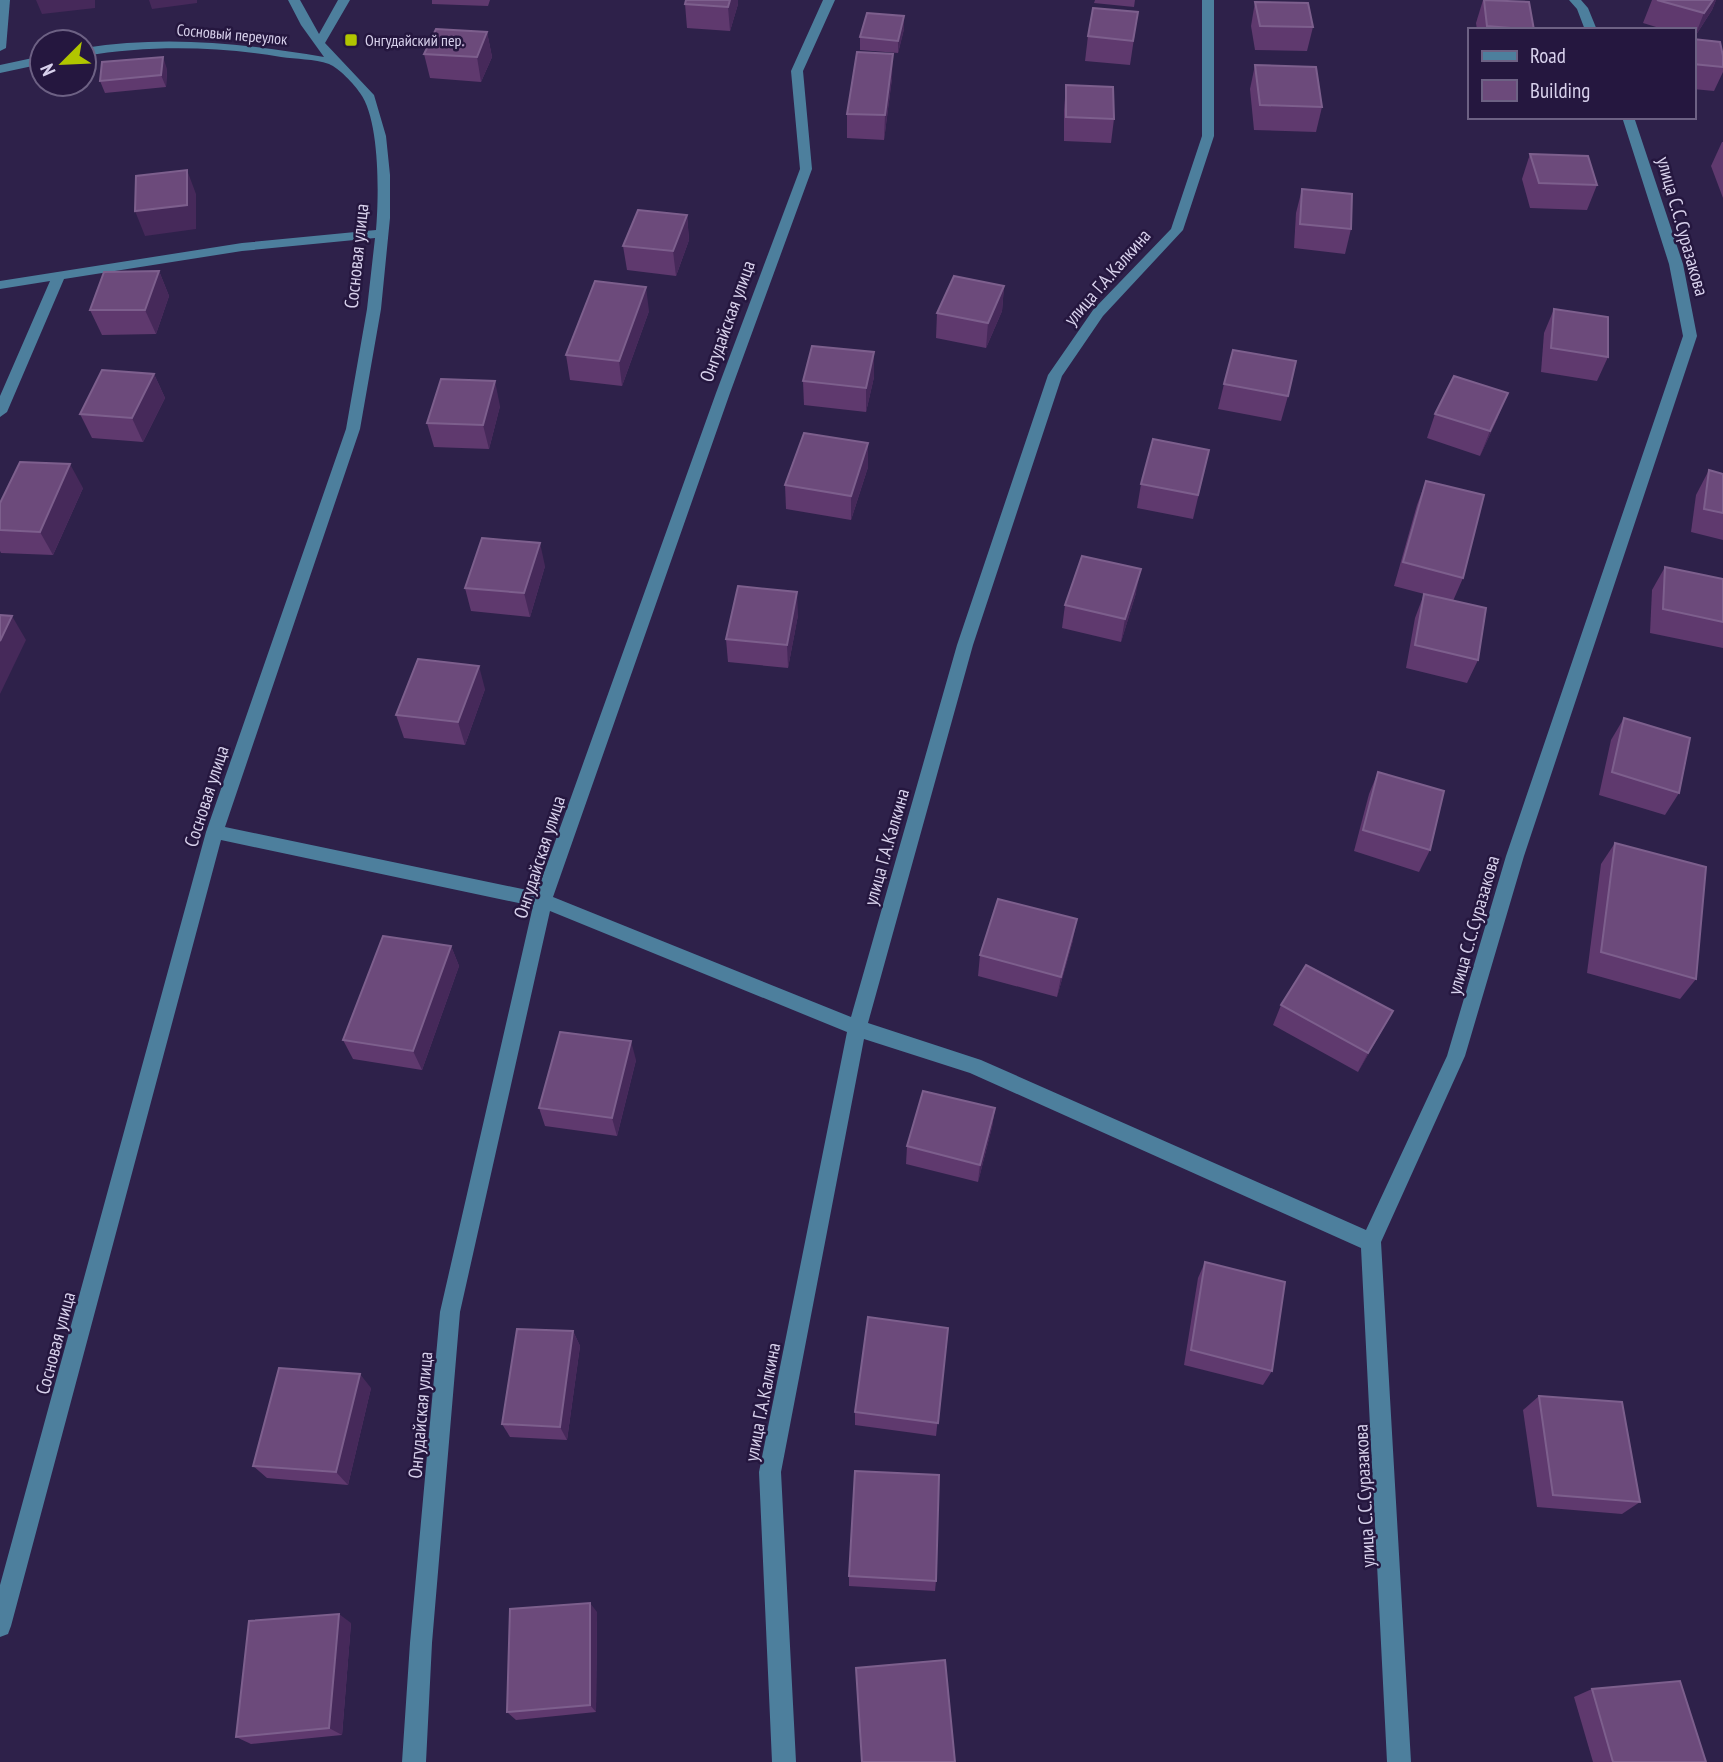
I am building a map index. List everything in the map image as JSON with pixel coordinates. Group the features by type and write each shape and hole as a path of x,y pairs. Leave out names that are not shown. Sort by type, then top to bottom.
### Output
{"street":[{"path":"0,47 4,0"},
{"name":"Сосновая улица","path":"0,1626 215,832 353,429 365,365 382,233 382,141 370,99 357,80 335,62 320,43 294,0"},
{"path":"320,43 344,0"},
{"name":"Онгудайская улица","path":"414,1762 421,1643 450,1312 543,901 723,393 807,169 797,71 829,0"},
{"name":"улица Г.А.Калкина","path":"784,1762 769,1472 857,1028 965,645 1055,375 1098,313 1177,230 1208,136 1208,0"},
{"path":"1575,0 1590,28"},
{"name":"Сосновый переулок","path":"98,49 190,43 262,49 335,62"},
{"path":"0,69 28,63"},
{"name":"улица С.С.Суразакова","path":"1399,1762 1371,1242 1456,1056 1515,856 1690,336 1676,264 1629,119"},
{"path":"0,285 242,247 382,233"},
{"path":"0,412 59,275"},
{"path":"215,832 543,901 857,1028 974,1066 1371,1242"}],"building":[{"path":"686,0 730,0 728,7 685,4"},
{"path":"1484,0 1529,2 1534,28 1487,26"},
{"path":"1657,0 1713,0 1704,13"},
{"path":"1255,2 1308,3 1313,27 1260,26"},
{"path":"1093,8 1138,12 1133,41 1088,36"},
{"path":"867,13 904,16 898,41 860,37"},
{"path":"436,29 487,32 477,57 424,54"},
{"path":"1695,39 1720,42 1723,67 1695,64"},
{"path":"857,52 893,54 885,115 847,114"},
{"path":"163,57 161,75 100,81 102,62"},
{"path":"1255,65 1316,67 1322,107 1260,105"},
{"path":"1066,85 1113,87 1114,119 1066,117"},
{"path":"1530,154 1588,156 1597,185 1539,183"},
{"path":"187,170 187,205 135,211 136,176"},
{"path":"1302,189 1352,194 1351,229 1300,224"},
{"path":"638,210 687,215 673,251 623,246"},
{"path":"159,271 145,310 90,310 104,272"},
{"path":"954,276 1004,286 988,323 937,313"},
{"path":"595,281 646,287 619,361 566,355"},
{"path":"1554,309 1608,317 1608,357 1551,348"},
{"path":"812,346 874,352 866,388 803,381"},
{"path":"1233,350 1296,361 1288,396 1224,384"},
{"path":"102,370 154,374 132,418 80,414"},
{"path":"1454,376 1508,393 1490,431 1435,414"},
{"path":"441,379 495,381 483,425 427,423"},
{"path":"804,433 868,443 851,496 785,485"},
{"path":"1153,439 1209,450 1198,495 1141,484"},
{"path":"20,462 70,464 40,532 0,530 0,503"},
{"path":"1709,470 1723,474 1723,513 1704,509"},
{"path":"1426,481 1484,495 1463,578 1403,562"},
{"path":"482,538 540,543 524,593 465,588"},
{"path":"1082,556 1141,569 1125,619 1065,605"},
{"path":"1665,567 1723,579 1723,622 1663,609"},
{"path":"738,586 797,592 787,645 726,639"},
{"path":"1424,594 1486,608 1478,660 1415,645"},
{"path":"0,615 12,616 0,641"},
{"path":"418,659 479,666 458,722 396,715"},
{"path":"1624,718 1690,738 1679,793 1612,772"},
{"path":"1378,772 1444,791 1430,850 1363,830"},
{"path":"1615,843 1706,867 1696,979 1601,952"},
{"path":"998,899 1077,919 1061,977 980,955"},
{"path":"383,936 451,946 413,1051 343,1040"},
{"path":"1306,965 1393,1011 1368,1053 1281,1005"},
{"path":"560,1032 631,1041 612,1118 539,1108"},
{"path":"923,1091 995,1108 980,1165 907,1146"},
{"path":"1205,1262 1285,1282 1272,1371 1191,1350"},
{"path":"868,1317 948,1328 938,1423 855,1412"},
{"path":"517,1329 573,1331 560,1427 502,1424"},
{"path":"279,1368 360,1374 336,1472 253,1466"},
{"path":"1539,1396 1622,1402 1640,1502 1553,1495"},
{"path":"855,1471 939,1475 936,1581 849,1576"},
{"path":"590,1603 590,1705 507,1712 510,1609"},
{"path":"339,1614 329,1728 236,1737 249,1621"},
{"path":"945,1660 955,1762 862,1762 856,1668"},
{"path":"1680,1681 1706,1762 1613,1762 1592,1689"}],"place":[{"name":"Онгудайский пер.","path":"351,40"}]}
